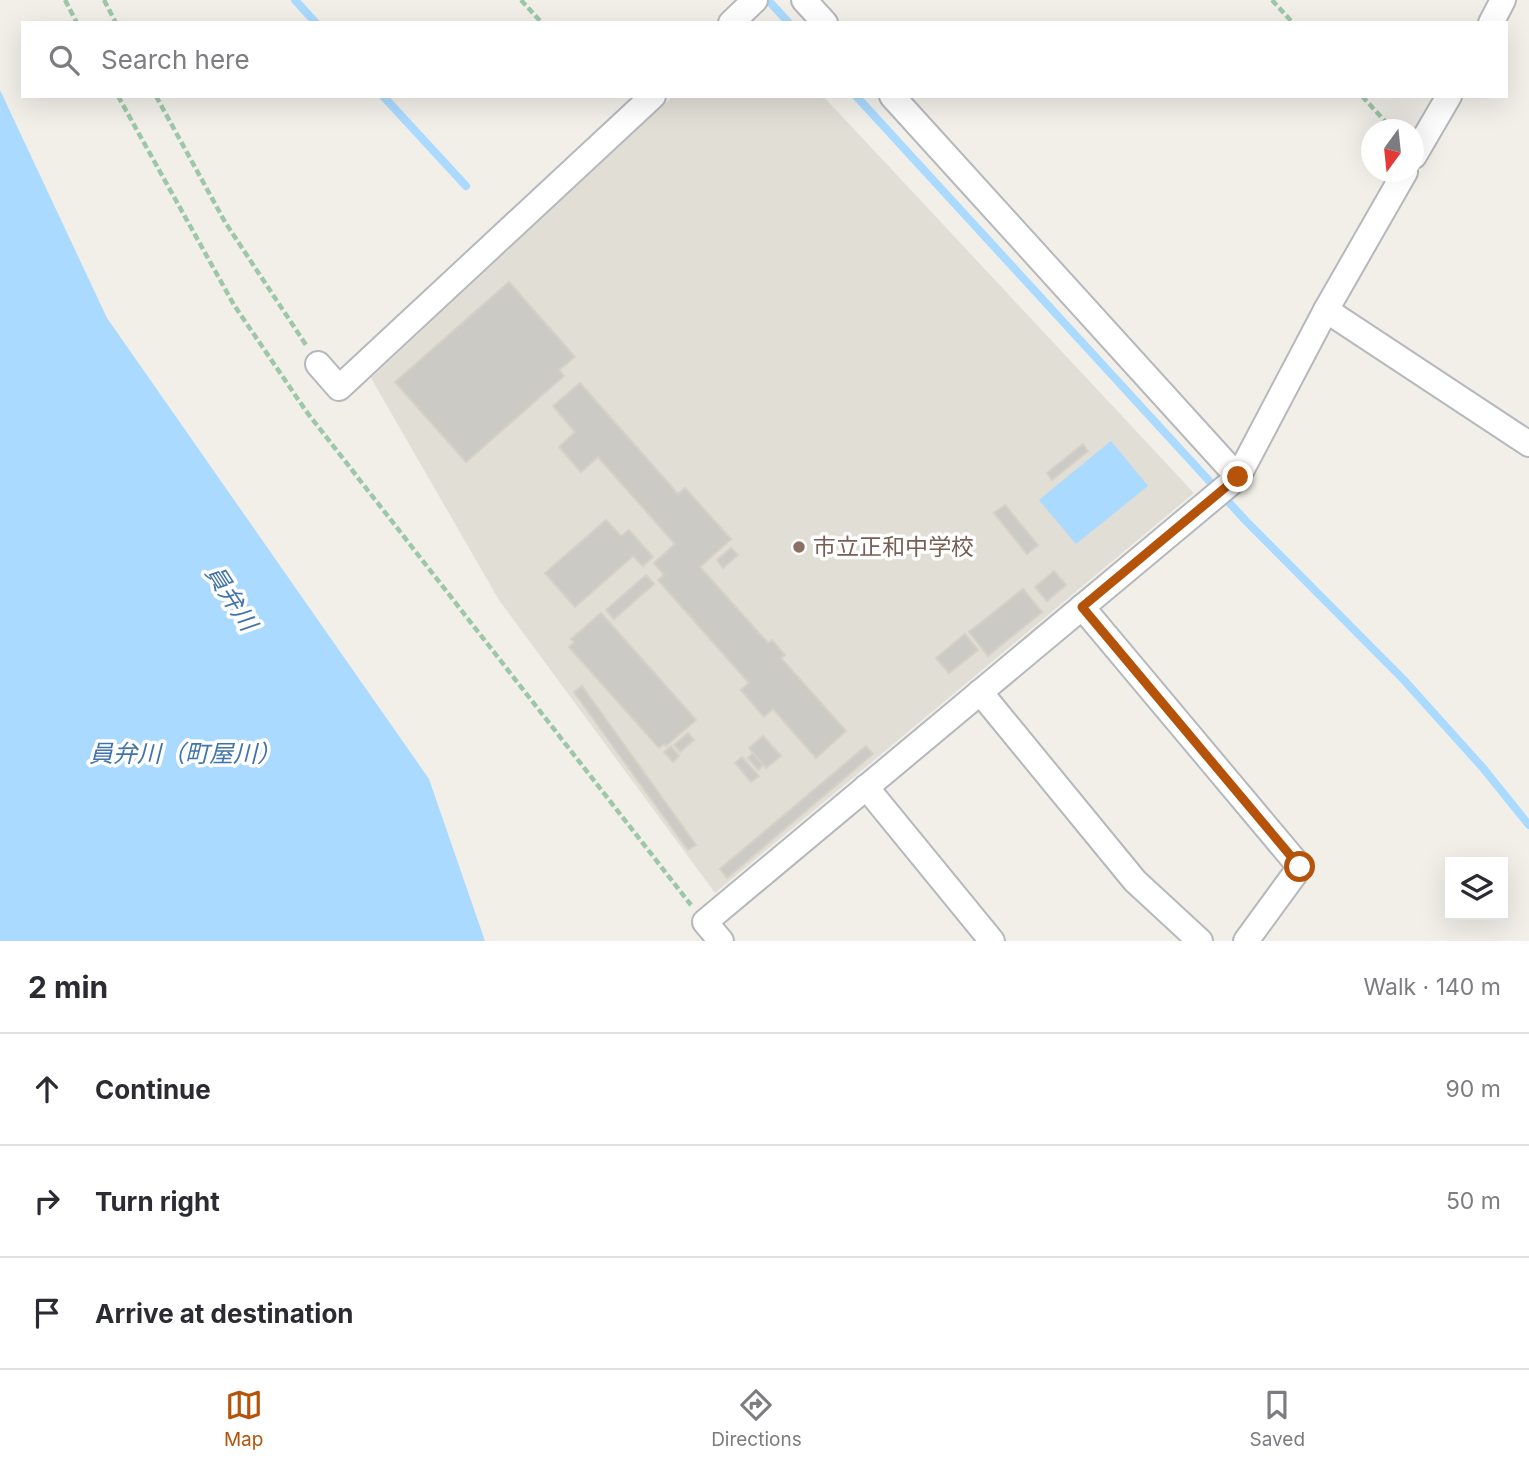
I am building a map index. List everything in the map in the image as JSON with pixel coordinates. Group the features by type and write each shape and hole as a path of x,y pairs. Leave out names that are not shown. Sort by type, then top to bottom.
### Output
{"street":[{"path":"804,0 823,21"},
{"path":"1493,21 1503,0"},
{"path":"733,21 754,2"},
{"path":"318,364 339,388 651,98"},
{"path":"894,98 1235,480"},
{"path":"1424,137 1447,98"},
{"path":"721,941 705,922 1235,480 1326,310 1399,182"},
{"path":"1326,310 1529,444"},
{"path":"1082,607 1300,867 1246,941"},
{"path":"980,692 1135,881 1200,941"},
{"path":"866,787 992,941"}],"path":[{"path":"65,0 77,21"},
{"path":"104,0 115,21"},
{"path":"522,0 540,21"},
{"path":"1272,0 1291,21"},
{"path":"119,98 234,305 306,411 705,922"},
{"path":"157,98 225,222 318,364"},
{"path":"1364,98 1383,119"}],"shaded area":[{"name":"市立正和中学校","path":"671,98 825,98 1194,493 715,893 499,600 371,378"}],"water":[{"name":"員弁川（町屋川）","path":"0,90 107,318 429,779 485,941 0,941"},
{"path":"1111,441 1148,486 1076,544 1039,500"}],"building":[{"path":"509,282 575,357 559,370 564,376 466,462 395,382"},
{"path":"580,383 678,494 685,488 731,539 700,567 768,643 772,640 785,655 781,658 846,731 816,758 773,709 764,717 741,690 749,683 658,580 664,575 654,563 675,544 598,457 581,472 559,447 575,432 553,406"},
{"path":"1083,444 1088,451 1052,480 1047,473"},
{"path":"1005,505 1038,545 1027,554 994,513"},
{"path":"606,520 621,536 629,530 653,557 643,566 633,556 575,607 545,573"},
{"path":"731,548 738,555 723,568 717,560"},
{"path":"1054,571 1066,585 1047,601 1035,587"},
{"path":"646,575 654,584 614,619 606,610"},
{"path":"1023,589 1042,612 988,656 969,632"},
{"path":"601,613 696,720 666,746 664,744 659,748 569,647 574,642 571,639"},
{"path":"965,634 978,650 949,673 936,658"},
{"path":"582,686 696,845 688,850 574,692"},
{"path":"688,733 694,740 680,752 674,745"},
{"path":"763,736 781,756 766,768 749,748"},
{"path":"671,746 679,756 673,762 664,752"},
{"path":"866,746 873,754 727,878 720,869"},
{"path":"753,753 763,765 758,770 748,758"},
{"path":"742,757 759,776 751,782 735,763"}],"waterway":[{"path":"295,0 314,21"},
{"path":"768,0 787,21"},
{"path":"385,98 466,186"},
{"path":"858,98 1246,521 1403,679 1483,768 1529,825"}],"place":[{"name":"市立正和中学校","path":"799,547"}],"route":[{"path":"1238,477 1082,607 1300,867"}],"water label":[{"name":"員弁川","path":"231,598"}]}
